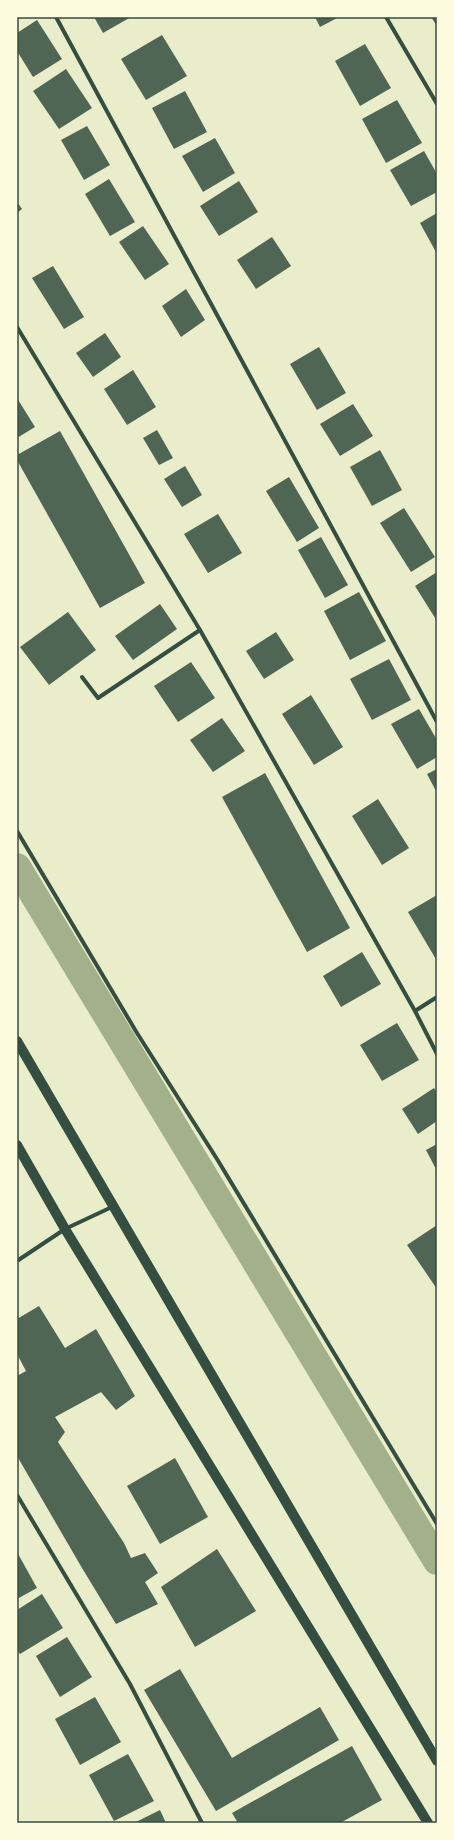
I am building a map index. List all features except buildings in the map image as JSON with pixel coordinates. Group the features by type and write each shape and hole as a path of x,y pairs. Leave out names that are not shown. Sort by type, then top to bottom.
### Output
{"main road":[{"path":"17,1041 437,1761"},
{"path":"17,1145 65,1229 428,1823"}],"street":[{"path":"56,17 437,722"},
{"path":"386,17 437,104"},
{"path":"17,328 200,630 415,1011 437,1054"},
{"path":"82,677 98,698 200,630"},
{"path":"17,831 137,1033 221,1166 437,1524"},
{"path":"415,1011 437,997"},
{"path":"17,1261 65,1229 114,1206"},
{"path":"17,1495 130,1684 202,1823"}],"waterway":[{"path":"17,867 437,1561"}]}
